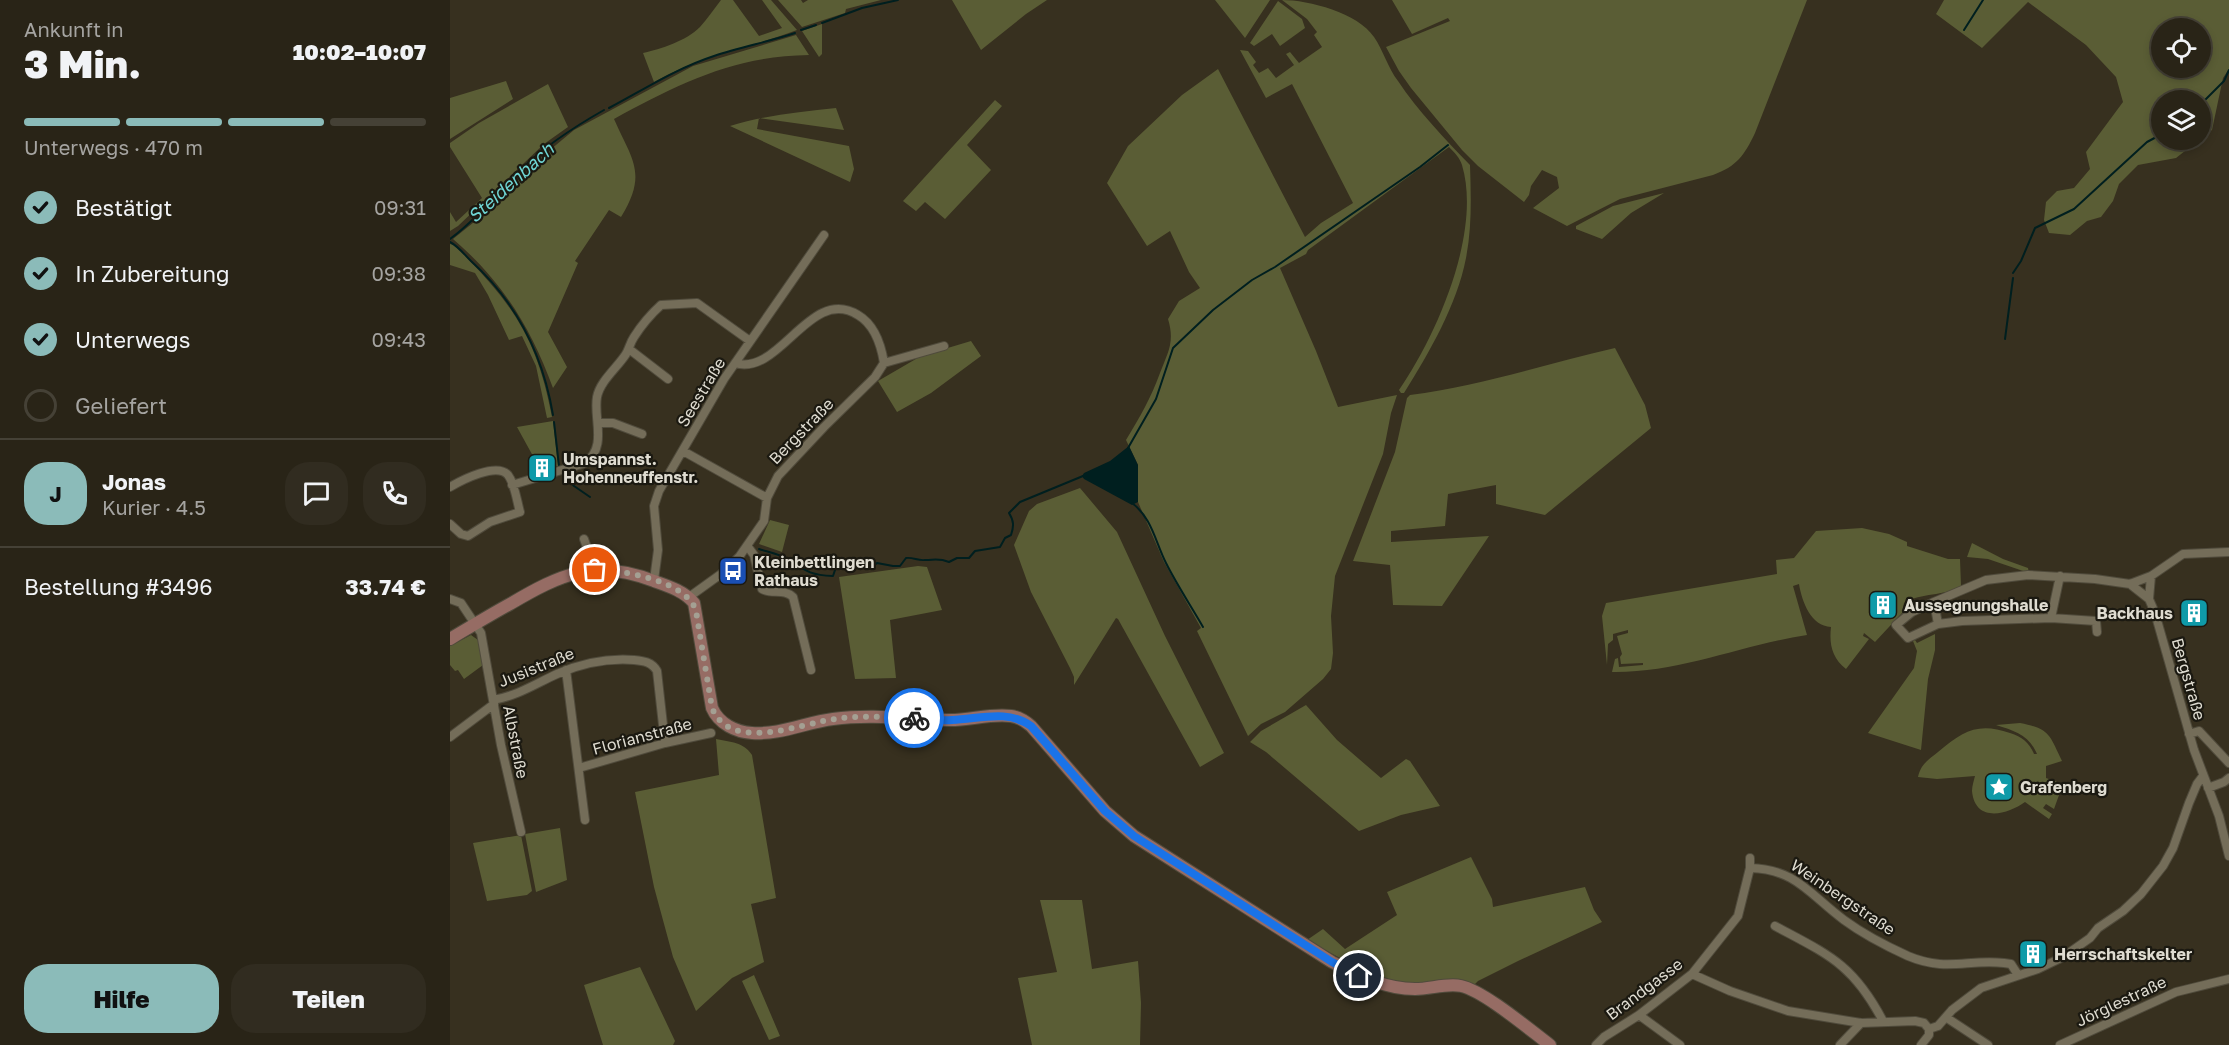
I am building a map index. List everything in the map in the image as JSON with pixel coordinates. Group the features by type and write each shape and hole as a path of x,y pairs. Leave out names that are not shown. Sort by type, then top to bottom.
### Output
{"street":[{"name":"Seestraße","path":"654,580 658,559 654,513 656,498 735,363 824,235"},
{"path":"512,485 589,460 599,436 596,410 598,393 629,349 634,337 659,307 697,303 750,341"},
{"path":"735,363 740,365 765,358 814,317 823,312 837,310 857,314 869,324 877,338 884,363 944,346"},
{"path":"629,349 668,379"},
{"path":"743,351 755,361"},
{"name":"Bergstraße","path":"689,597 732,565 748,547 764,521 770,488 789,464 875,377 884,363"},
{"path":"599,423 613,423 642,434"},
{"path":"683,451 767,498"},
{"path":"450,488 487,471 495,470 507,474 520,512 490,522 468,536 460,534 450,524"},
{"path":"584,539 595,570"},
{"path":"748,547 754,555 762,589 769,592 785,592 793,597 811,670"},
{"path":"2097,632 2096,621 2052,618 1938,624 1908,638 1896,625 1912,612 1986,580 2028,575 2060,576 2130,584 2151,576 2183,554 2229,552"},
{"path":"450,639 555,579 595,570 628,572 654,580 689,597 696,611 715,714 730,727 745,732 760,733 845,717 883,716 949,720 1010,716 1020,718 1031,726 1105,811 1134,836 1332,962 1359,976 1399,987 1414,989 1462,986 1508,1014 1547,1044"},
{"path":"2052,618 2060,576"},
{"name":"Bergstraße","path":"2151,576 2149,599 2189,734 2219,816 2229,856"},
{"path":"2130,584 2149,599"},
{"path":"450,599 461,603 475,623"},
{"path":"1934,602 1938,624"},
{"name":"Albstraße","path":"475,623 481,633 521,832"},
{"name":"Jusistraße","path":"450,737 494,702 566,670 601,660 627,660 651,663 657,671 665,743"},
{"name":"Florianstraße","path":"566,670 585,820"},
{"name":"Bergstraße","path":"2189,734 2199,730 2229,763"},
{"name":"Florianstraße","path":"579,768 665,743 711,734"},
{"path":"1929,1029 1938,1026 1952,1010 1981,988 2044,967 2063,957 2090,938 2098,928 2141,894 2163,866 2173,848 2193,794 2204,776"},
{"path":"2208,788 2229,778"},
{"name":"Brandgasse","path":"1596,1045 1692,974 1738,916 1750,868 1750,858"},
{"name":"Weinbergstraße","path":"1750,868 1762,868 1784,874 1815,893 1843,920 1907,956 1951,966 2011,964 2018,975"},
{"path":"1775,926 1828,954 1849,971 1869,995 1882,1021"},
{"path":"1692,974 1788,1011 1861,1023 1882,1021 1924,1023 1929,1029 1929,1035 1921,1045"},
{"name":"Jörglestraße","path":"2060,1045 2176,992 2229,979"},
{"path":"1639,1015 1680,1045"},
{"path":"1947,1018 1988,1045"},
{"path":"1840,1045 1861,1023"}],"green space":[{"path":"721,0 733,0 759,36 782,28 762,0 771,0 797,30 689,65 654,82 643,53 673,44 694,32"},
{"path":"778,0 801,0 803,3 808,0 881,0 846,9 845,13 802,27"},
{"path":"952,0 1047,0 981,50"},
{"path":"1215,0 1270,0 1245,38"},
{"path":"1282,0 1319,5 1345,15 1357,21 1374,37 1391,70 1406,92 1470,165 1470,223 1466,258 1456,293 1432,345 1404,393 1399,390 1428,341 1441,312 1461,251 1466,221 1467,192 1461,162 1457,155 1449,147 1308,250 1306,254 1280,268 1338,407 1397,395 1383,454 1335,576 1331,616 1333,653 1331,669 1323,679 1285,712 1261,724 1248,736 1197,631 1201,628 1164,562 1138,502 1138,465 1126,440 1149,399 1168,353 1171,334 1168,319 1179,301 1200,288 1189,272 1170,231 1147,246 1107,183 1128,146 1182,95 1218,69 1305,237 1321,223 1353,203 1292,84 1266,98 1240,50 1248,51 1256,62 1253,65 1259,73 1268,68 1276,78 1294,65 1286,54 1290,52 1299,63 1322,47 1314,35 1317,32 1307,19"},
{"path":"1392,0 1807,0 1755,133 1734,164 1713,175 1620,199 1567,226 1533,208 1559,188 1557,177 1542,170 1524,202 1478,166 1462,150 1411,88 1386,47 1450,21 1448,18 1412,34"},
{"path":"1944,0 2229,0 2229,69 2223,78 2212,130 2211,90 2151,90 2151,150 2186,150 2176,158 2138,165 2119,184 2113,201 2101,217 2087,221 2070,235 2049,233 2044,220 2046,202 2057,191 2074,188 2090,169 2086,152 2123,102 2116,77 2086,45 2028,2 1982,48 1936,14"},
{"path":"1278,1 1302,19 1305,28 1280,46 1272,34 1254,46 1250,43"},
{"path":"822,24 822,54 819,57 802,31"},
{"path":"796,35 809,55 756,60 731,66 661,94 614,119 631,156 635,177 634,189 621,217 609,210 575,261 578,263 548,332 567,367 553,388 535,345 514,307 487,272 453,239 574,130 693,66"},
{"path":"506,81 513,99 450,139 450,98"},
{"path":"548,84 568,127 544,144 450,231 450,212 456,222 482,198 450,147 450,143 479,123"},
{"path":"995,100 1002,106 967,145 991,170 945,219 925,202 916,211 903,201"},
{"path":"836,108 844,130 761,118"},
{"path":"759,119 757,129 849,146 854,169 850,182 730,126"},
{"path":"1664,193 1631,213 1602,239 1576,229 1576,226 1613,206"},
{"path":"450,244 454,245 491,284 519,322 538,364 552,417 547,418 536,366 522,336 509,340 475,273 450,265"},
{"path":"971,341 981,356 931,393 897,412 878,381 921,356"},
{"path":"1615,348 1645,405 1651,428 1545,515 1496,504 1496,485 1448,494 1445,526 1391,531 1391,542 1489,536 1442,606 1393,605 1390,565 1353,561 1395,452 1407,398 1410,395 1487,380"},
{"path":"553,421 558,466 543,469 539,467 517,427"},
{"path":"1080,488 1117,532 1165,636 1224,753 1200,767 1118,619 1116,618 1074,685 1074,677 1070,668 1031,592 1014,545 1029,511 1037,504"},
{"path":"770,520 789,525 782,552 759,544"},
{"path":"1862,528 1889,534 1907,542 1907,546 1948,559 1960,559 1961,586 1904,603 1902,613 1875,642 1864,633 1863,636 1869,639 1846,669 1837,660 1832,650 1831,627 1824,626 1813,618 1802,598 1799,584 1793,586 1807,635 1662,668 1612,672 1615,659 1618,658 1619,667 1643,665 1643,663 1621,664 1622,654 1617,636 1628,633 1628,630 1613,634 1613,640 1608,644 1607,665 1602,616 1606,603 1777,574 1776,560 1794,558 1816,531"},
{"path":"1972,543 2003,559 2028,568 2029,573 1988,559 1967,557"},
{"path":"918,566 927,567 942,610 890,620 896,678 855,679 839,577"},
{"path":"1935,634 1935,650 1928,679 1921,750 1868,733 1914,668 1917,651 1913,641 1917,643"},
{"path":"471,635 478,640 483,665 464,679 458,670 455,671 450,665 450,646"},
{"path":"1306,705 1337,740 1381,778 1406,759 1410,761 1440,806 1401,815 1359,831 1266,752 1250,742 1261,731"},
{"path":"2020,723 2047,734 2062,761 2046,766 2046,778 2063,784 2054,809 2046,804 2043,808 2052,814 2049,819 2025,802 2001,813 1985,812 1974,801 1972,791 1975,776 1937,779 1918,777 1925,763 1955,739 1971,730 1989,728 2014,735 2025,740 2034,754 2037,754 2026,738 1996,725"},
{"path":"716,739 741,745 752,755 776,898 751,904 764,962 732,978 696,1011 673,957 654,887 635,792 719,775"},
{"path":"560,828 567,880 536,892 525,834"},
{"path":"521,835 532,891 527,895 487,901 473,843"},
{"path":"1471,857 1492,899 1493,907 1585,887 1594,910 1602,922 1518,961 1478,981 1473,986 1406,983 1371,975 1307,940 1323,929 1345,949 1397,915 1387,892"},
{"path":"1040,900 1082,900 1092,969 1138,961 1141,1003 1140,1045 1032,1045 1018,978 1057,972"},
{"path":"640,967 675,1041 673,1045 603,1045 584,985"},
{"path":"754,975 780,1036 769,1040 742,981"}],"water":[{"path":"1129,446 1138,465 1138,502 1132,505 1082,476 1110,461"}],"waterway":[{"name":"Steidenbach","path":"822,23 862,8 898,0"},
{"path":"1964,30 1983,0"},
{"name":"Steidenbach","path":"801,30 816,25"},
{"name":"Steidenbach","path":"609,108 700,61 795,33"},
{"path":"2211,94 2224,81 2229,70"},
{"name":"Steidenbach","path":"450,239 539,153 604,110"},
{"path":"2013,273 2021,261 2035,228 2074,209 2151,140"},
{"path":"1128,448 1156,399 1173,348 1213,310 1252,280 1275,267 1420,167 1448,145"},
{"path":"450,242 487,277 514,312 535,351 553,415"},
{"path":"2005,339 2013,278"},
{"path":"554,422 559,466"},
{"path":"563,473 574,486 590,497"},
{"path":"759,549 781,556 808,572 833,576 836,567 841,563 870,569 877,563 900,566 906,558 949,562 957,558 969,558 975,551 1000,547 1005,538 1011,535 1013,524 1009,513 1020,502 1083,476"},
{"path":"1132,503 1149,523 1170,571 1203,627"}],"way so far":[{"path":"595,570 628,572 671,587 689,597 696,611 712,708 719,719 730,727 745,732 760,733 845,717 914,718"}],"place":[{"name":"Umspannst. Hohenneuffenstr.","path":"542,468"},
{"name":"Kleinbettlingen Rathaus","path":"733,571"},
{"name":"Aussegnungshalle","path":"1883,605"},
{"name":"Backhaus","path":"2194,613"},
{"name":"Grafenberg","path":"1999,787"},
{"name":"Herrschaftskelter","path":"2033,954"}],"route":[{"path":"914,718 949,720 994,716 1020,718 1031,726 1105,811 1134,836 1332,962 1359,976"}]}
